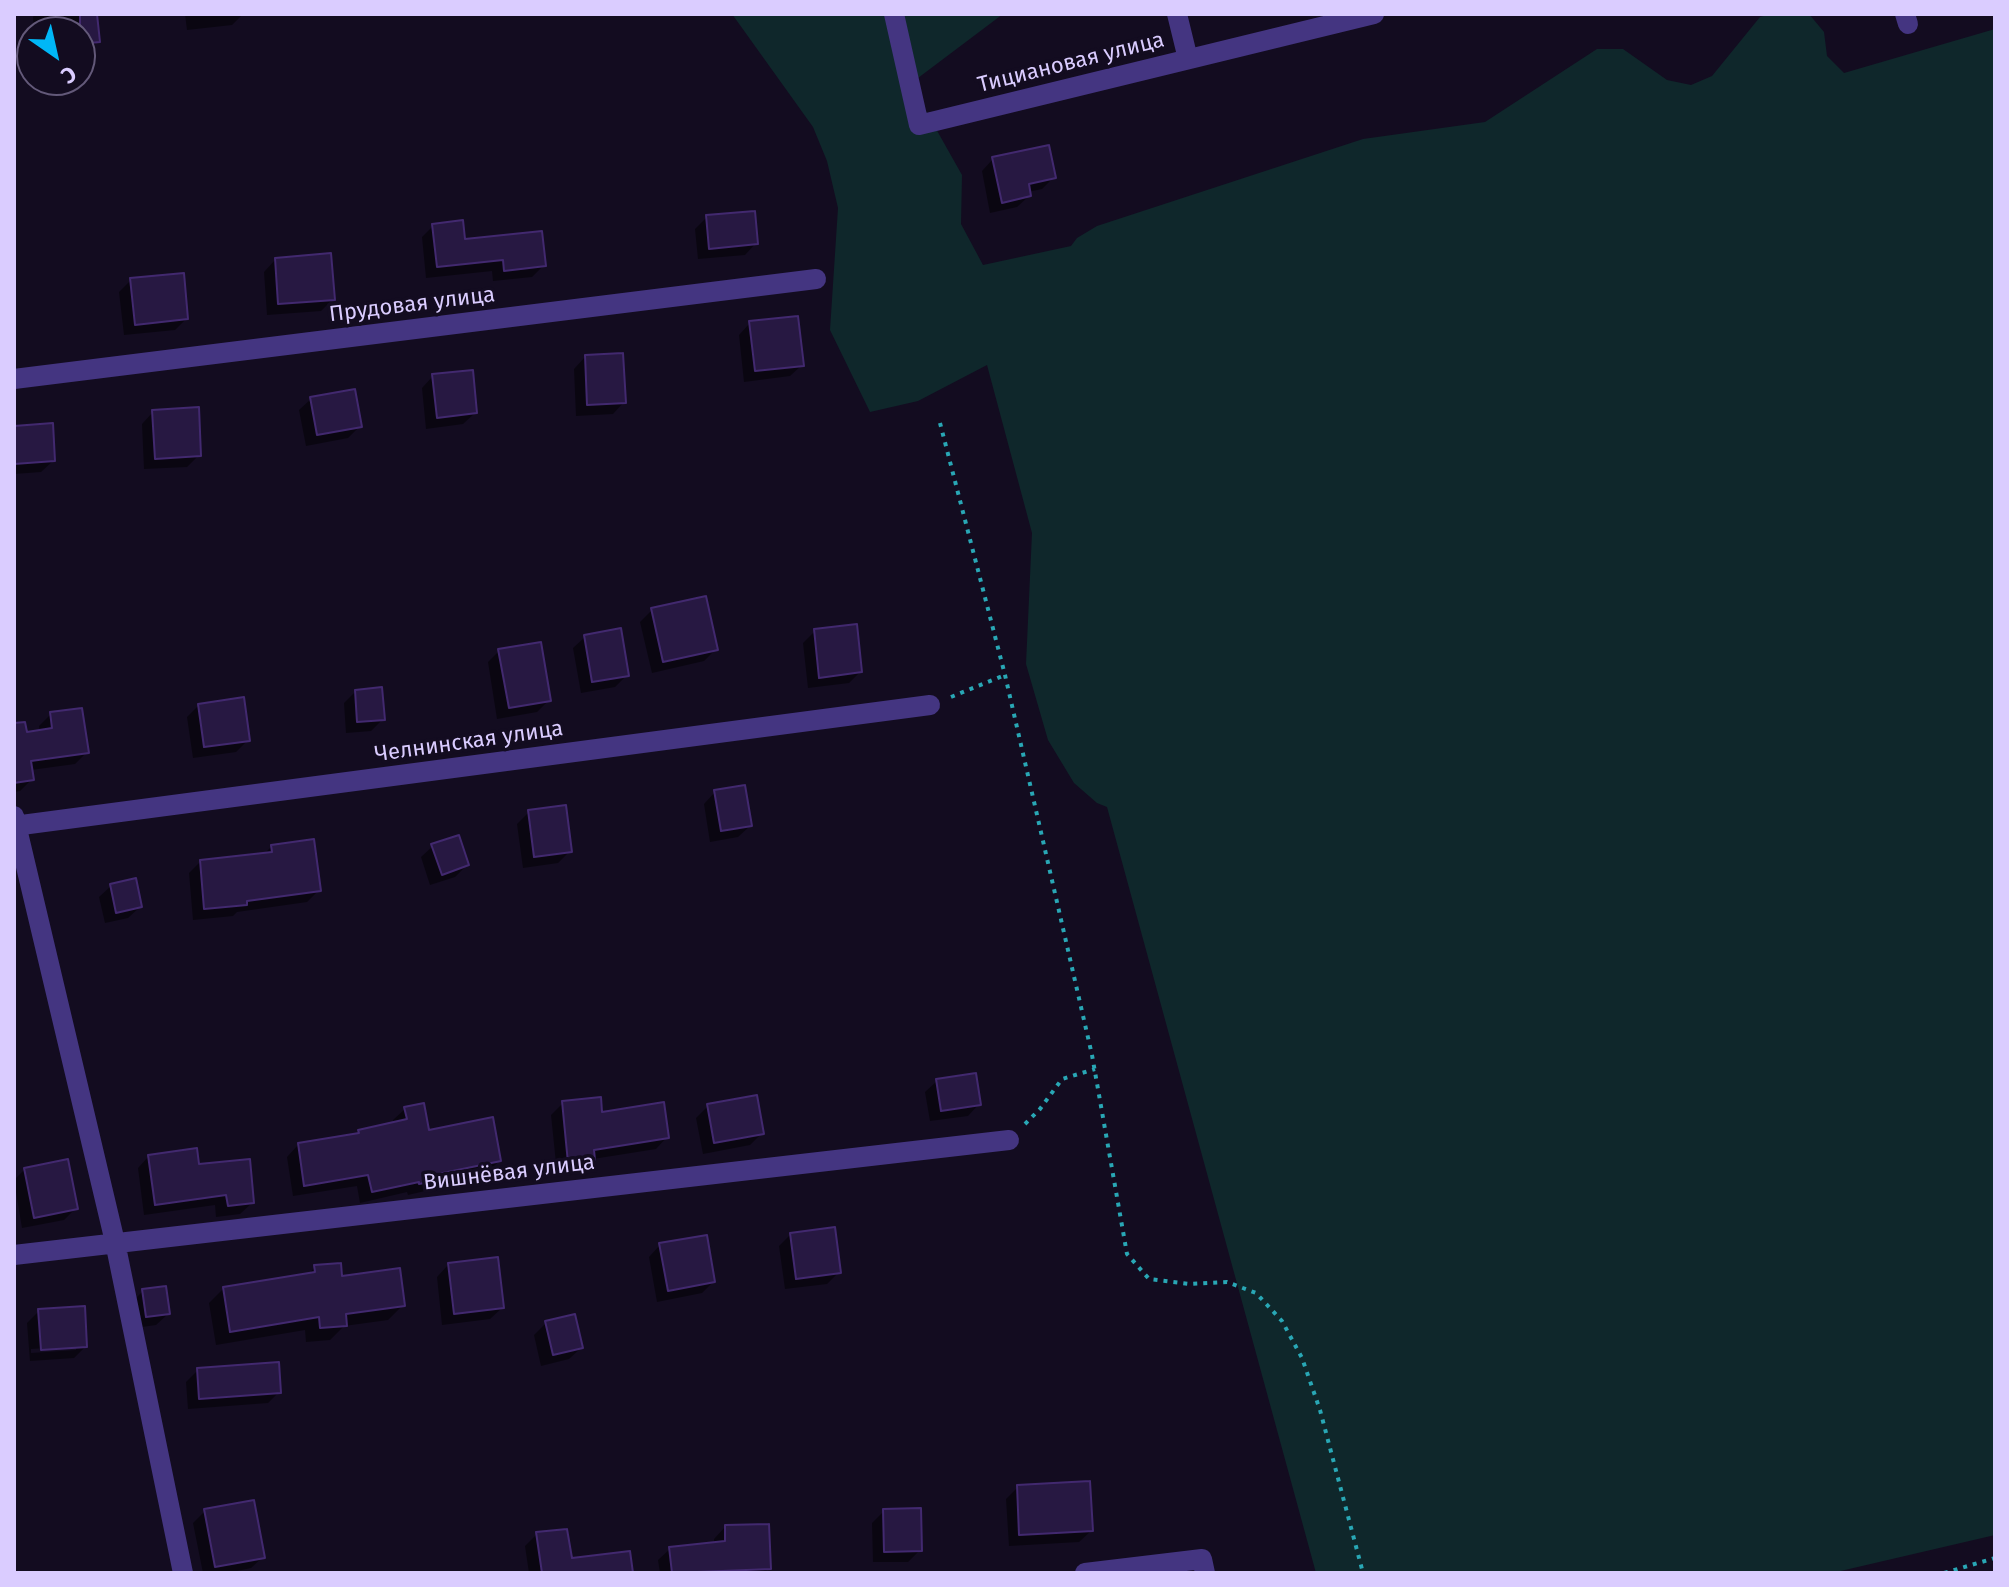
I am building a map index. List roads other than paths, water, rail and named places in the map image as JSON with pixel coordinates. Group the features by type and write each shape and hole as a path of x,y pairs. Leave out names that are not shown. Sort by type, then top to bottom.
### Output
{"street":[{"name":"Тициановая улица","path":"894,14 919,125 1374,14"},
{"path":"1177,14 1188,59"},
{"name":"Прудовая улица","path":"14,379 816,279"},
{"name":"Челнинская улица","path":"15,823 930,705"},
{"path":"15,823 115,1242 183,1573"},
{"name":"Вишнёвая улица","path":"14,1255 1009,1140"},
{"path":"1085,1573 1204,1566"}]}
